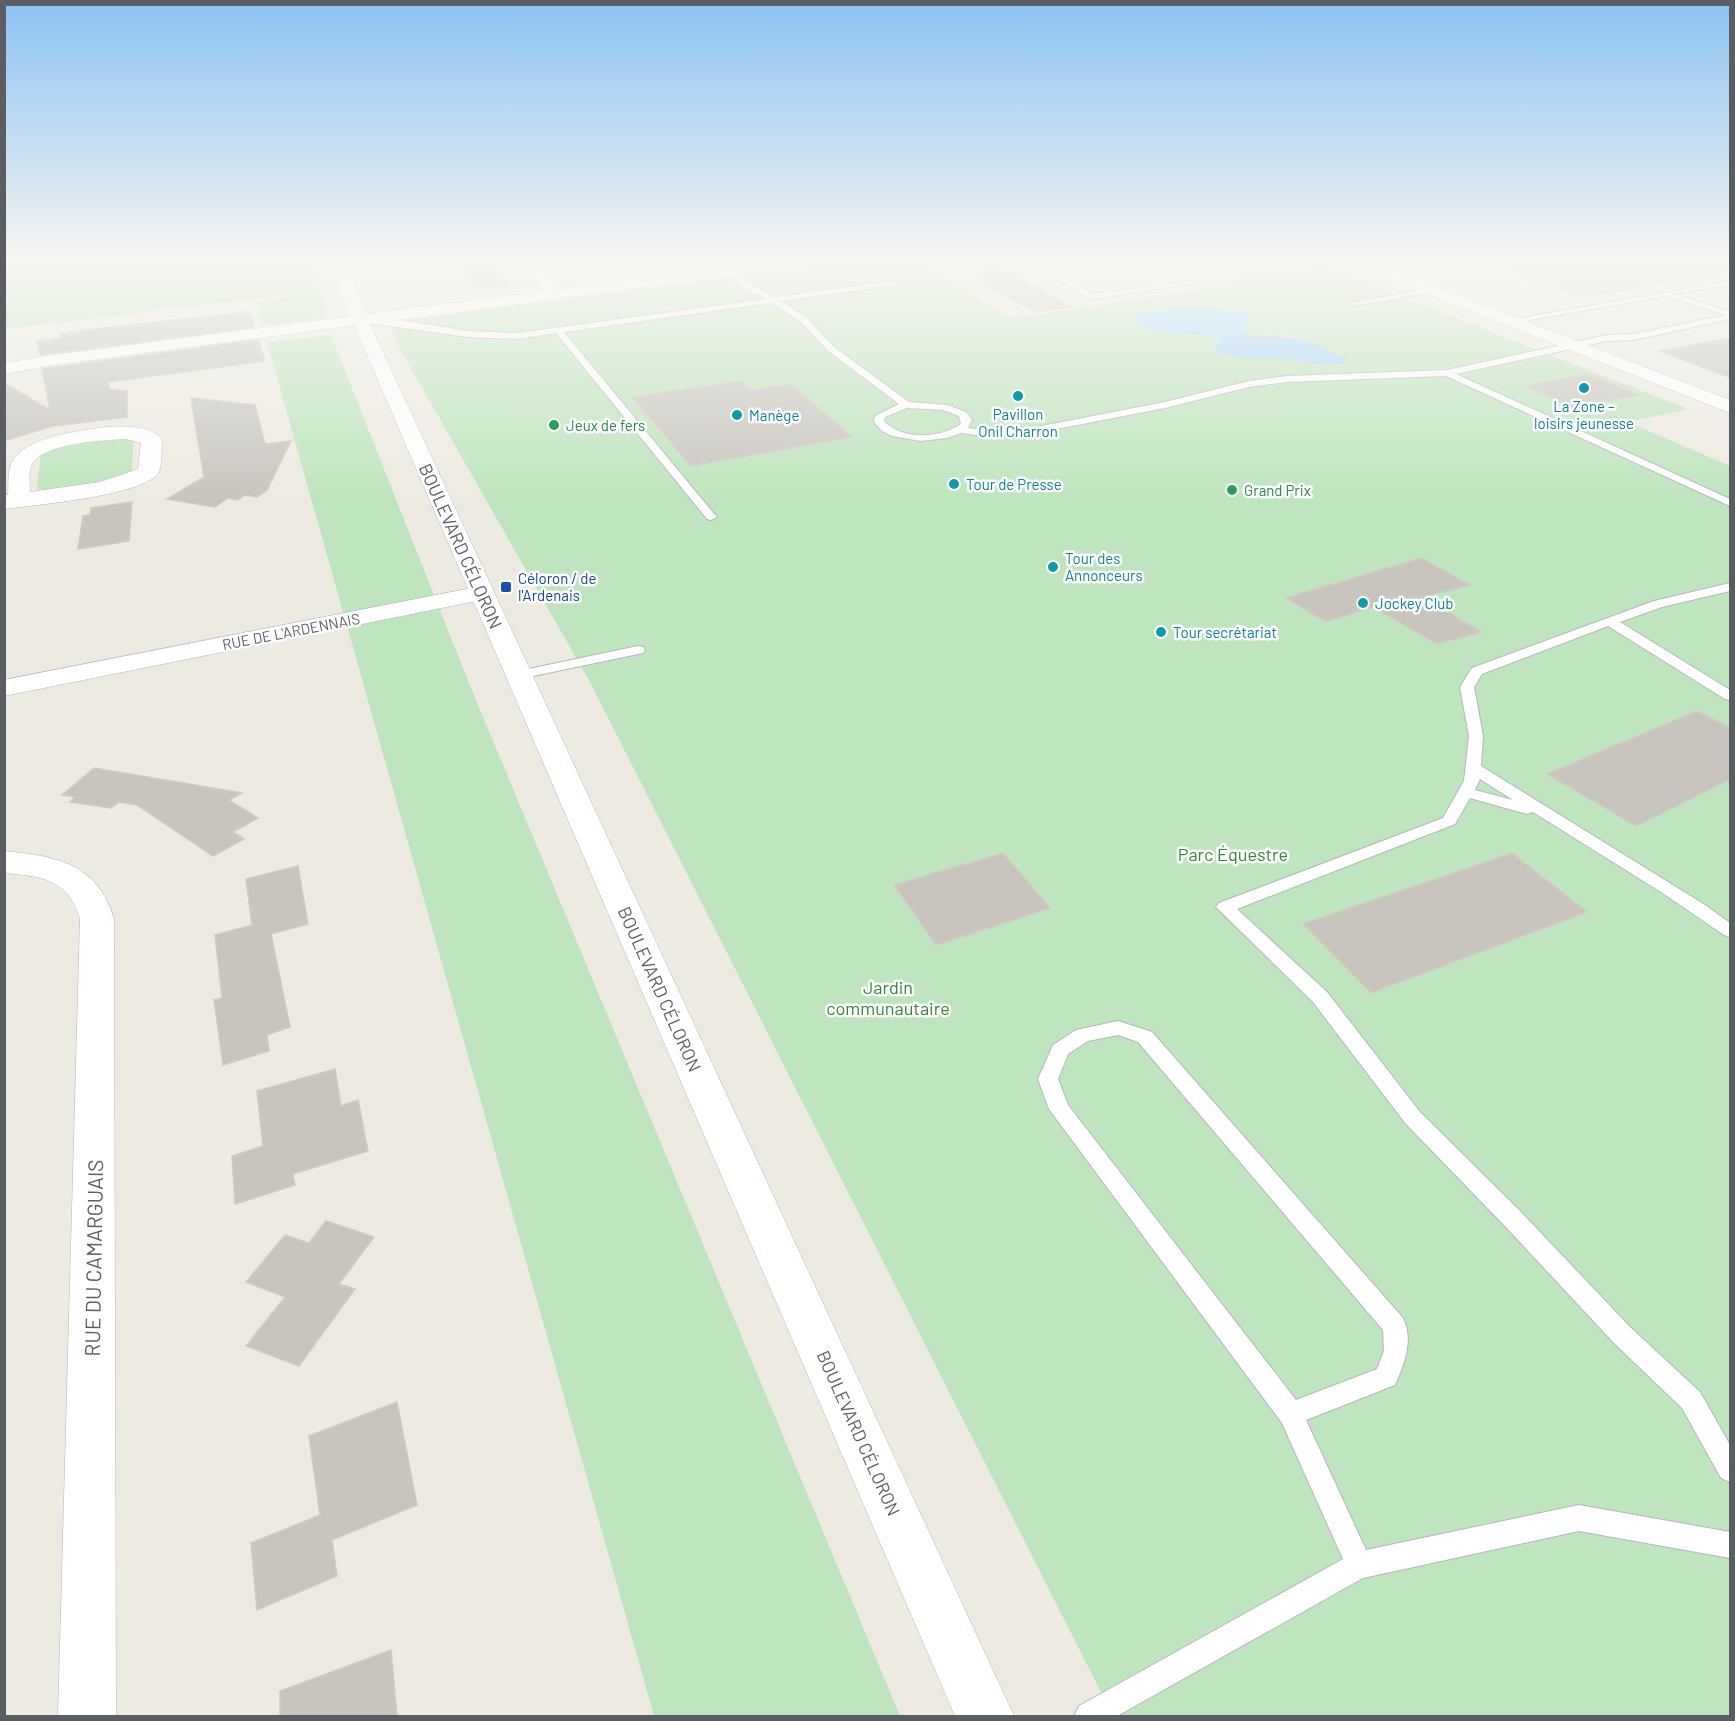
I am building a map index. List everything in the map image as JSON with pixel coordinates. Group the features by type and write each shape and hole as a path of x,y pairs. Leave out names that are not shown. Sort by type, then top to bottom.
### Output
{"street":[{"path":"4,369 53,360 204,340"},
{"name":"BOULEVARD CÉLORON","path":"369,340 985,1716"},
{"path":"1558,340 1731,407"},
{"path":"126,432 147,435 152,440 148,472 139,479 12,501 22,463 32,451 55,441 126,432"},
{"name":"RUE DE L'ARDENNAIS","path":"4,670 99,658 478,585"},
{"name":"RUE DE L'ARDENNAIS","path":"4,688 99,658"},
{"name":"RUE DU CAMARGUAIS","path":"4,862 36,865 70,877 90,896 98,919 87,1716"}],"lane":[{"path":"566,340 711,517"},
{"path":"823,340 831,349 907,405"},
{"path":"961,430 991,434 1031,431 1165,405 1249,384 1278,380 1447,373 1599,340"},
{"path":"1447,373 1731,502"},
{"path":"907,405 932,405 955,410 967,420 966,425 961,430 942,437 915,438 902,436 882,427 879,422 880,416 907,405"},
{"path":"1731,587 1658,604 1545,644 1478,671 1467,687 1476,736 1472,781 1449,821 1225,907 1320,997 1413,1118 1513,1219 1622,1335 1691,1400 1731,1469"},
{"path":"1611,622 1731,696"},
{"path":"519,675 638,650"},
{"path":"1473,768 1545,815 1682,897 1731,931"},
{"path":"1466,792 1545,815"},
{"path":"1290,1414 1386,1377 1396,1351 1395,1326 1145,1037 1118,1028 1083,1035 1060,1050 1048,1078 1059,1108 1290,1414 1359,1565"},
{"path":"1089,1716 1359,1565 1579,1518 1731,1545"}],"green space":[{"path":"333,340 468,681 900,1716 654,1716 267,342"},
{"name":"Parc Équestre","path":"395,340 1220,340 1214,346 1227,355 1281,358 1311,363 1339,355 1301,340 1512,340 1688,409 1628,422 1730,466 1730,1716 1113,1716 591,684"},
{"path":"126,437 133,438 132,474 126,478 47,490 37,489 41,453 48,449"}],"water":[{"path":"1305,340 1347,359 1344,363 1328,365 1280,358 1226,355 1211,349 1220,342"}],"building":[{"path":"42,340 152,340 40,355 37,341"},
{"path":"256,340 258,340 265,361 108,382 109,389 127,391 127,417 53,426 4,441 4,383 50,410 42,369"},
{"path":"1718,340 1731,340 1731,378 1660,351"},
{"name":"La Zone – loisirs jeunesse","path":"1588,374 1639,395 1574,408 1525,386"},
{"name":"Manège","path":"740,381 751,390 791,384 852,437 691,466 632,397"},
{"path":"191,398 255,405 265,444 291,441 267,490 257,497 245,495 238,500 228,498 215,507 167,499 204,477"},
{"path":"132,502 129,541 78,549 83,516 90,515 91,508"},
{"name":"Jockey Club","path":"1421,558 1470,585 1423,597 1481,632 1437,644 1373,607 1326,622 1286,598"},
{"path":"1697,711 1731,728 1731,779 1636,826 1547,774"},
{"path":"94,768 242,793 229,800 258,818 233,832 244,839 213,856 137,805 119,802 111,808 70,802 75,797 62,795"},
{"path":"1003,853 1050,908 936,945 894,885"},
{"path":"1512,853 1587,912 1371,993 1303,924"},
{"path":"298,866 308,924 271,934 290,1027 267,1035 269,1051 223,1065 214,1000 222,998 215,935 252,925 246,879"},
{"path":"335,1069 341,1106 358,1100 368,1151 293,1174 295,1185 235,1204 232,1156 263,1146 257,1091"},
{"path":"326,1221 374,1237 339,1284 355,1289 299,1366 246,1346 285,1297 246,1282 285,1235 309,1243"},
{"path":"397,1402 417,1505 332,1540 337,1576 257,1610 251,1543 320,1515 309,1436"},
{"path":"391,1650 397,1716 280,1716 280,1691"}],"place":[{"name":"La Zone – loisirs jeunesse","path":"1584,388"},
{"name":"Pavillon Onil Charron","path":"1018,396"},
{"name":"Manège","path":"737,415"},
{"name":"Jeux de fers","path":"554,425"},
{"name":"Tour de Presse","path":"954,484"},
{"name":"Grand Prix","path":"1232,490"},
{"name":"Tour des Annonceurs","path":"1053,567"},
{"name":"Céloron / de l'Ardenais","path":"506,587"},
{"name":"Jockey Club","path":"1363,603"},
{"name":"Tour secrétariat","path":"1161,632"}],"park label":[{"name":"Jardin communautaire","path":"888,997"}]}
